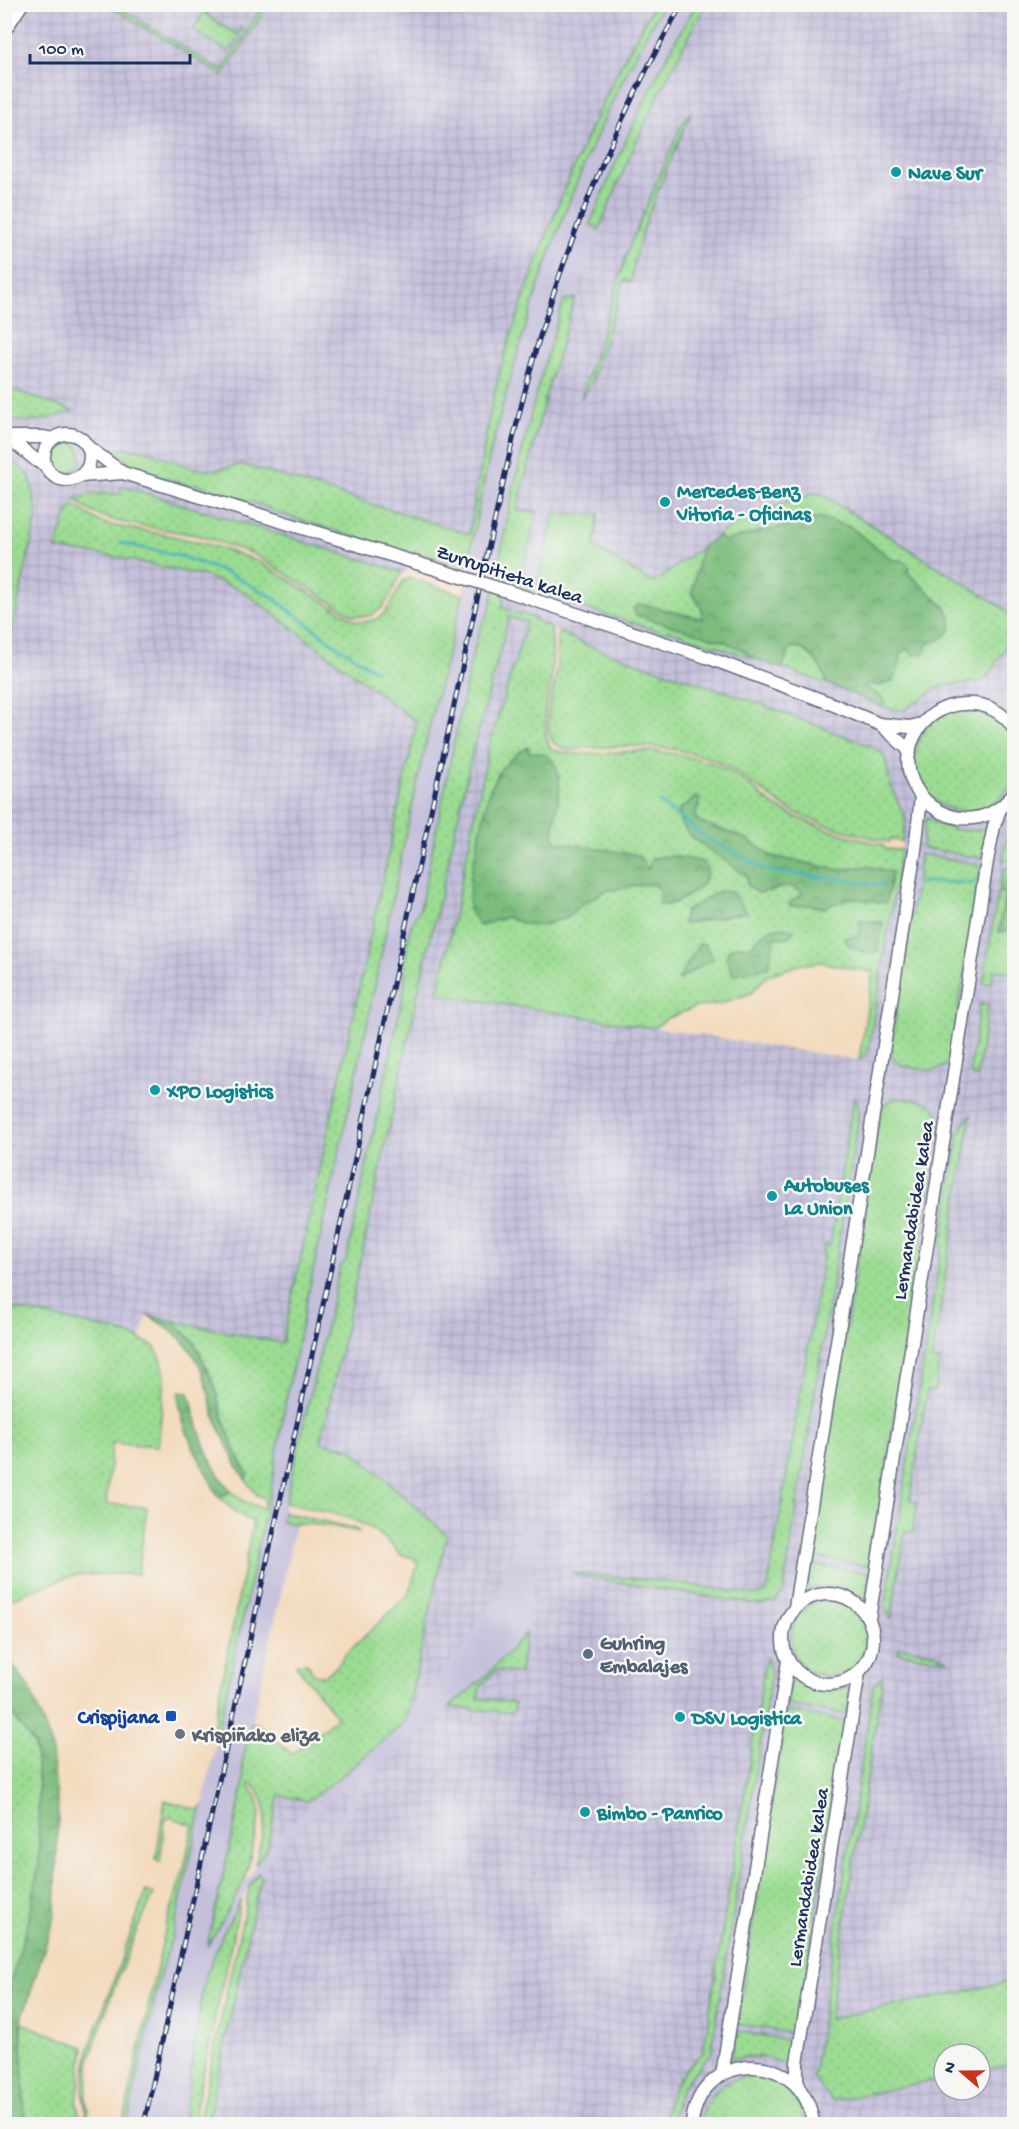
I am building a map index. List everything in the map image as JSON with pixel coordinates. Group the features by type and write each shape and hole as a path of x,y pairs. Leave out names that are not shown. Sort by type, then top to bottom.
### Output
{"street":[{"path":"4,10 8,4"},
{"path":"4,31 22,4"},
{"path":"8,435 44,436 53,439 69,434 82,440 88,447 89,463 81,476 70,481 50,474 45,465 44,453 53,439"},
{"path":"8,435 37,461 45,465"},
{"name":"Zurrupitieta kalea","path":"88,447 123,473 507,591 706,657 879,724 909,727 922,724"},
{"name":"Zurrupitieta kalea","path":"81,476 123,473"},
{"path":"1014,729 997,712 980,705 968,703 942,709 922,724 916,732 910,751 909,767 913,783 921,797 944,815 958,819 980,817 1000,809 1014,793"},
{"name":"Zurrupitieta kalea","path":"879,724 910,751"},
{"path":"795,1607 814,1595 836,1594 856,1602 870,1619 873,1635 870,1655 859,1672 841,1682 821,1684 808,1680 796,1672 788,1661 782,1642 786,1622 795,1607 912,871 921,797"},
{"name":"Lermandabidea kalea","path":"870,1619 987,861 1000,809"},
{"path":"722,2075 788,1661"},
{"name":"Lermandabidea kalea","path":"800,2089 797,2079 797,2063 859,1672"},
{"path":"693,2124 696,2108 702,2095 711,2084 722,2075 749,2066 778,2071 790,2079 800,2089 812,2112 813,2124"}],"shaded area":[{"path":"4,5 654,5 637,33 605,100 551,221 529,282 499,377 486,432 469,534 455,564 413,551 406,574 123,486 121,494 99,492 86,494 75,500 56,549 111,556 205,576 243,591 417,722 282,1344 147,1315 141,1339 87,1324 5,1307 4,665 37,515 30,477 5,454"},
{"path":"663,5 696,5 648,91 590,224 599,230 575,298 564,301 550,341 517,467 490,610 481,626 471,660 420,909 415,914 406,950 405,986 346,1261 340,1267 285,1503 282,1522 295,1523 242,1764 244,1782 222,1919 267,1849 325,1788 405,1722 408,1709 457,1656 491,1605 506,1574 525,1521 544,1525 530,1572 535,1575 526,1633 489,1673 386,1763 369,1783 348,1815 322,1867 312,1893 292,1965 286,1964 317,1863 338,1818 373,1768 318,1810 283,1843 261,1876 258,1874 241,1899 223,1934 204,1980 183,2124 127,2124 160,1975 172,1938 192,1853 272,1483 286,1399 313,1271 435,702 463,595 492,446 520,342 544,268 581,170 628,70"},
{"path":"706,5 1014,5 1014,620 1002,607 744,518 653,583 594,547 599,514 554,514 538,584 521,578 537,512 517,512 547,391 577,291 632,148"},
{"path":"509,585 664,633 668,630 828,684 880,706 902,710 908,709 917,700 942,686 973,682 1014,624 1014,2124 207,2124 261,1876 274,1855 267,1849 279,1795 405,1722 447,1535 351,1449 321,1443 428,947 471,758 509,616 528,621 490,742 438,994 859,1060 865,1056 870,1042 906,819 891,787 883,754 873,747 753,701 591,647 537,622 534,618 508,611 502,607"}],"green space":[{"path":"108,5 115,5 222,71 263,5 268,5 223,76"},
{"path":"654,5 663,5 635,57 585,163 543,273 493,443 467,568 414,551 412,555 272,511 269,508 197,484 194,487 136,469 115,450 148,451 204,470 241,464 469,534 493,397 521,304 562,195 590,130 620,66"},
{"path":"696,5 706,5 649,116 599,230 590,224 614,168 652,85"},
{"path":"207,8 210,9 206,15 236,34 240,27 243,29 229,52 193,30"},
{"path":"691,112 640,238 631,282 624,280 591,384 581,399 629,247 682,124"},
{"path":"575,298 547,391 517,511 537,512 521,578 538,583 554,514 599,514 594,547 653,583 701,548 692,593 702,609 703,619 641,604 649,620 720,640 745,651 752,658 668,630 665,633 509,585 502,607 530,617 551,628 552,667 545,723 547,740 551,749 575,754 648,751 679,755 706,762 731,772 775,806 800,819 841,834 883,845 885,849 901,850 870,1042 865,1056 859,1060 873,972 819,962 799,965 768,975 751,993 719,1004 696,1007 668,1018 654,1028 438,994 490,742 527,622 509,617 471,758 321,1442 351,1449 447,1535 408,1709 405,1722 349,1770 308,1801 279,1795 267,1849 255,1865 265,1822 265,1812 259,1792 251,1783 249,1785 258,1799 260,1815 245,1880 207,1947 244,1782 242,1764 251,1723 257,1723 292,1754 337,1717 296,1665 307,1663 314,1674 324,1676 335,1668 345,1655 409,1594 418,1563 412,1557 400,1555 389,1542 363,1524 348,1518 285,1503 340,1267 346,1261 405,986 406,956 411,925 420,909 471,660 481,626 490,610 521,454 564,301","holes":["528,747 529,752 559,792 553,829 554,839 596,850 648,871 707,870 705,879 697,889 671,904 659,905 660,893 657,886 645,884 605,891 581,905 567,917 524,924 507,917 494,920","687,805 699,806 695,816 697,821 747,839 771,856 840,870 868,866 850,898 823,908 811,905 790,906 789,903 804,893 788,887 771,892 691,837 680,821 679,809","719,891 747,912 684,924 685,911","859,920 877,953 863,952 847,944 844,938 858,936 861,930"]},
{"path":"5,387 74,411 31,421 5,418"},
{"path":"65,441 76,446 81,457 76,468 65,473 54,468 49,457 54,446"},
{"path":"5,454 30,477 37,515 5,665"},
{"path":"122,486 402,572 389,598 378,611 363,617 352,615 254,554 201,536 120,522 90,511 75,500 92,494 120,494"},
{"path":"818,492 1002,607 1014,620 1014,634 986,679 940,687 904,710 880,706 884,703 874,692 861,687 866,684 879,686 899,668 900,654 907,649 940,640 946,608 908,573 902,560 893,560 850,527 791,526 725,541 717,536 744,518"},
{"path":"73,504 98,521 109,525 214,546 258,561 356,621 366,622 381,616 391,605 403,581 409,578 463,595 435,702 406,834 286,1399 272,1483 217,1736 212,1734 253,1522 235,1512 219,1497 231,1491 242,1500 263,1509 265,1498 257,1495 245,1479 248,1475 232,1443 215,1387 203,1359 194,1342 173,1321 282,1343 417,722 243,591 205,576 111,556 56,549 66,517"},
{"path":"819,517 850,527 893,560 902,560 909,566 908,573 946,608 951,618 951,630 940,640 929,642 923,653 915,655 907,649 901,654 898,672 893,680 883,685 862,686 882,697 885,703 880,706 828,684 814,659 798,647 791,647 782,668 752,658 746,651 726,642 636,615 633,608 641,604 703,619 702,609 692,593 701,548 717,536 726,541"},
{"path":"559,632 591,647 753,701 873,747 883,754 891,787 906,819 902,842 891,839 889,842 863,836 809,819 785,807 743,776 716,761 699,755 644,746 570,750 558,746 551,739 548,717 557,669"},
{"path":"791,647 804,650 809,654 819,665 828,684 782,668"},
{"path":"966,709 986,713 1002,724 1013,740 1017,760 1013,780 1002,796 986,807 966,811 946,807 930,796 919,780 915,760 919,740 930,724 946,713"},
{"path":"528,747 529,752 542,753 552,760 557,770 559,793 554,839 559,842 638,855 648,870 652,858 674,856 703,862 707,871 702,884 685,897 664,905 659,905 660,893 657,886 645,884 605,891 581,905 567,917 545,925 524,924 507,917 479,926 469,909 470,878 489,792 500,770 519,752"},
{"path":"695,797 700,799 695,816 697,821 747,839 771,856 840,870 868,866 892,872 886,903 850,898 823,908 811,905 790,906 789,903 803,893 797,889 786,886 758,893 747,885 747,876 691,837 680,821 679,809"},
{"path":"926,818 956,829 971,831 987,828 982,858 922,848"},
{"path":"1014,827 1014,858 1003,862 1006,842"},
{"path":"921,854 981,865 951,1057 947,1065 934,1071 902,1066 892,1056 891,1045"},
{"path":"1014,865 1014,929 999,932 1005,893 998,892 1003,868"},
{"path":"719,891 732,892 747,912 683,924 685,911"},
{"path":"998,892 1005,893 999,932 1014,929 1014,973 994,970 991,984 983,983"},
{"path":"859,920 883,922 877,953 854,948 844,938 858,936 861,929"},
{"path":"784,927 794,931 789,937 775,938 768,967 733,975 726,956 729,949 737,946 751,946 765,932"},
{"path":"699,944 705,944 713,959 678,980"},
{"path":"980,1004 988,1005 977,1077 972,1076 970,1068"},
{"path":"854,1095 858,1104 858,1121 783,1593 774,1602 760,1605 575,1575 573,1573 671,1582 756,1595 767,1592 825,1245 830,1246"},
{"path":"896,1098 918,1100 930,1104 935,1108 940,1122 871,1566 811,1557 880,1112 883,1106"},
{"path":"971,1115 932,1360 939,1361 935,1391 927,1391 910,1500 917,1502 913,1532 905,1532 891,1620 885,1608 959,1134"},
{"path":"5,1307 128,1334 154,1346 161,1358 165,1378 158,1446 112,1443 106,1504 147,1507 138,1574 73,1575 5,1601"},
{"path":"147,1315 173,1321 194,1342 215,1387 232,1443 248,1475 245,1479 219,1427 203,1372 195,1357 177,1336"},
{"path":"179,1391 189,1392 209,1457 231,1491 219,1497 186,1429 179,1404"},
{"path":"283,1512 353,1528 360,1532 330,1526 282,1522"},
{"path":"810,1564 870,1573 866,1600 837,1587 806,1590"},
{"path":"822,1600 836,1600 850,1606 861,1617 867,1631 864,1653 856,1665 836,1676 822,1676 808,1670 797,1659 791,1645 791,1631 797,1617 808,1606"},
{"path":"526,1633 519,1674 497,1670 481,1685 478,1698 515,1703 513,1713 450,1707 489,1673"},
{"path":"899,1647 935,1653 948,1660 898,1653"},
{"path":"4,1652 30,1689 51,1743 58,1810 55,1914 21,2023 25,2124 10,2124 10,2085 5,2030 11,1981 29,1919 39,1863 38,1780 35,1746 5,1707"},
{"path":"766,1657 771,1676 711,2054 681,2090 670,2124 657,2124 664,2123 672,2092 681,2076 703,2053"},
{"path":"883,1676 829,2019 1014,1981 1014,2064 992,2069 992,2042 932,2042 932,2080 832,2101 813,2077 874,1684"},
{"path":"791,1677 820,1690 835,1691 851,1686 846,1714 787,1705"},
{"path":"5,1707 35,1746 38,1780 39,1863 29,1919 11,1981 5,2030"},
{"path":"786,1711 845,1721 797,2034 737,2024"},
{"path":"165,1800 197,1810 202,1806 172,1938 160,1975 127,2124 123,2124 166,1926 184,1869 193,1825 169,1817 165,1821 160,1861 156,1859"},
{"path":"258,1873 261,1876 207,2124 198,2124 250,1885"},
{"path":"146,1891 154,1894 114,1988 90,2058 86,2099 90,2124 87,2124 83,2089 89,2049"},
{"path":"241,1899 192,2124 183,2124 204,1980 223,1934"},
{"path":"21,2023 84,2047 77,2103 81,2124 25,2124"},
{"path":"736,2031 795,2041 791,2068 762,2057 731,2059"},
{"path":"754,2075 773,2080 789,2090 800,2105 804,2124 701,2124 706,2104 718,2089 734,2080"}],"waterway":[{"path":"121,543 180,556 228,573 269,595 334,644 376,671"},
{"path":"659,802 708,839 766,870 883,885"},
{"path":"920,882 974,883"}],"railway":[{"path":"144,2124 487,554 527,385 542,329 586,204 640,82 682,4"}],"place":[{"name":"Nave Sur","path":"896,172"},
{"name":"Mercedes-Benz Vitoria - Oficinas","path":"665,502"},
{"name":"XPO Logistics","path":"155,1090"},
{"name":"Autobuses La Union","path":"772,1196"},
{"name":"Guhring Embalajes","path":"588,1654"},
{"name":"Crispijana","path":"171,1716"},
{"name":"DSV Logistica","path":"680,1717"},
{"name":"Krispiñako eliza","path":"180,1734"},
{"name":"Bimbo - Panrico","path":"585,1812"}]}
